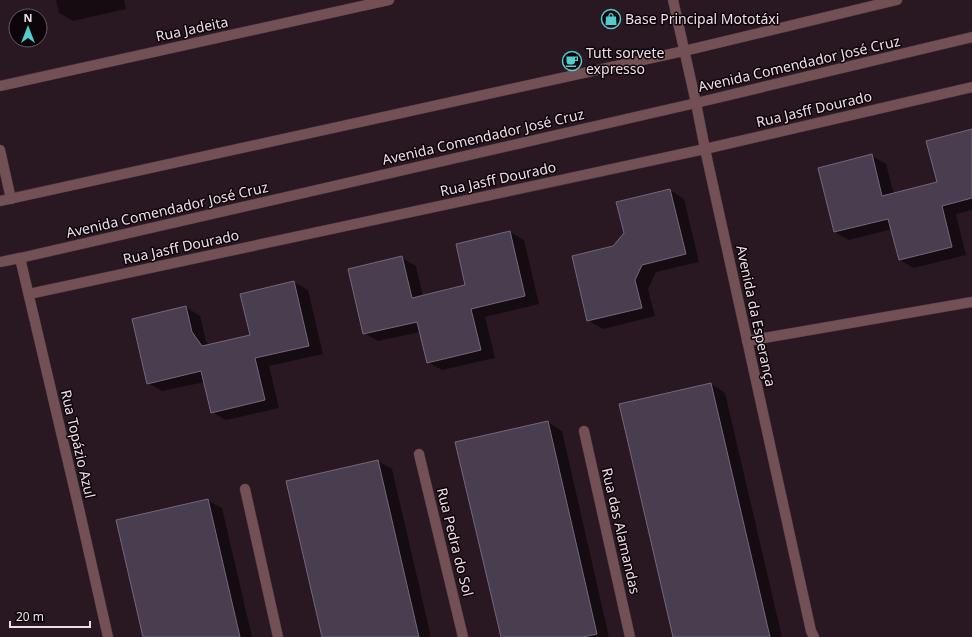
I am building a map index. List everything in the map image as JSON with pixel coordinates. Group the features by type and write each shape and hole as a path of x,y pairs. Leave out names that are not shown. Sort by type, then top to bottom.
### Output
{"street":[{"name":"Rua Jadeita","path":"0,86 389,0"},
{"name":"Avenida da Esperança","path":"672,0 696,103 811,631 814,637"},
{"path":"0,201 684,51 897,0"},
{"name":"Avenida Comendador José Cruz","path":"0,262 696,103 972,36"},
{"name":"Rua Jasff Dourado","path":"29,294 705,149 972,87"},
{"path":"0,150 11,199"},
{"name":"Rua Topázio Azul","path":"20,258 108,637"},
{"path":"747,341 972,302"},
{"name":"Rua das Alamandas","path":"584,430 630,637"},
{"name":"Rua Pedra do Sol","path":"419,454 463,637"},
{"path":"245,489 278,637"}],"building":[{"path":"972,129 972,198 942,206 952,247 899,260 888,219 834,232 818,168 872,154 882,196 937,182 926,141"},
{"path":"670,189 686,254 642,265 635,280 642,308 587,321 572,256 613,246 624,233 616,202"},
{"path":"510,231 525,296 471,309 481,350 427,363 417,322 363,334 348,269 402,256 412,298 465,285 456,244"},
{"path":"294,281 309,346 255,358 265,400 211,413 201,371 147,384 132,319 186,306 192,332 202,346 250,335 240,294"},
{"path":"711,383 770,637 673,637 619,404"},
{"path":"548,421 597,634 583,637 501,637 455,442"},
{"path":"378,460 419,637 322,637 286,481"},
{"path":"208,499 240,637 143,637 116,520"}],"place":[{"name":"Base Principal Mototáxi","path":"611,19"},
{"name":"Tutt sorvete expresso","path":"572,61"}]}
